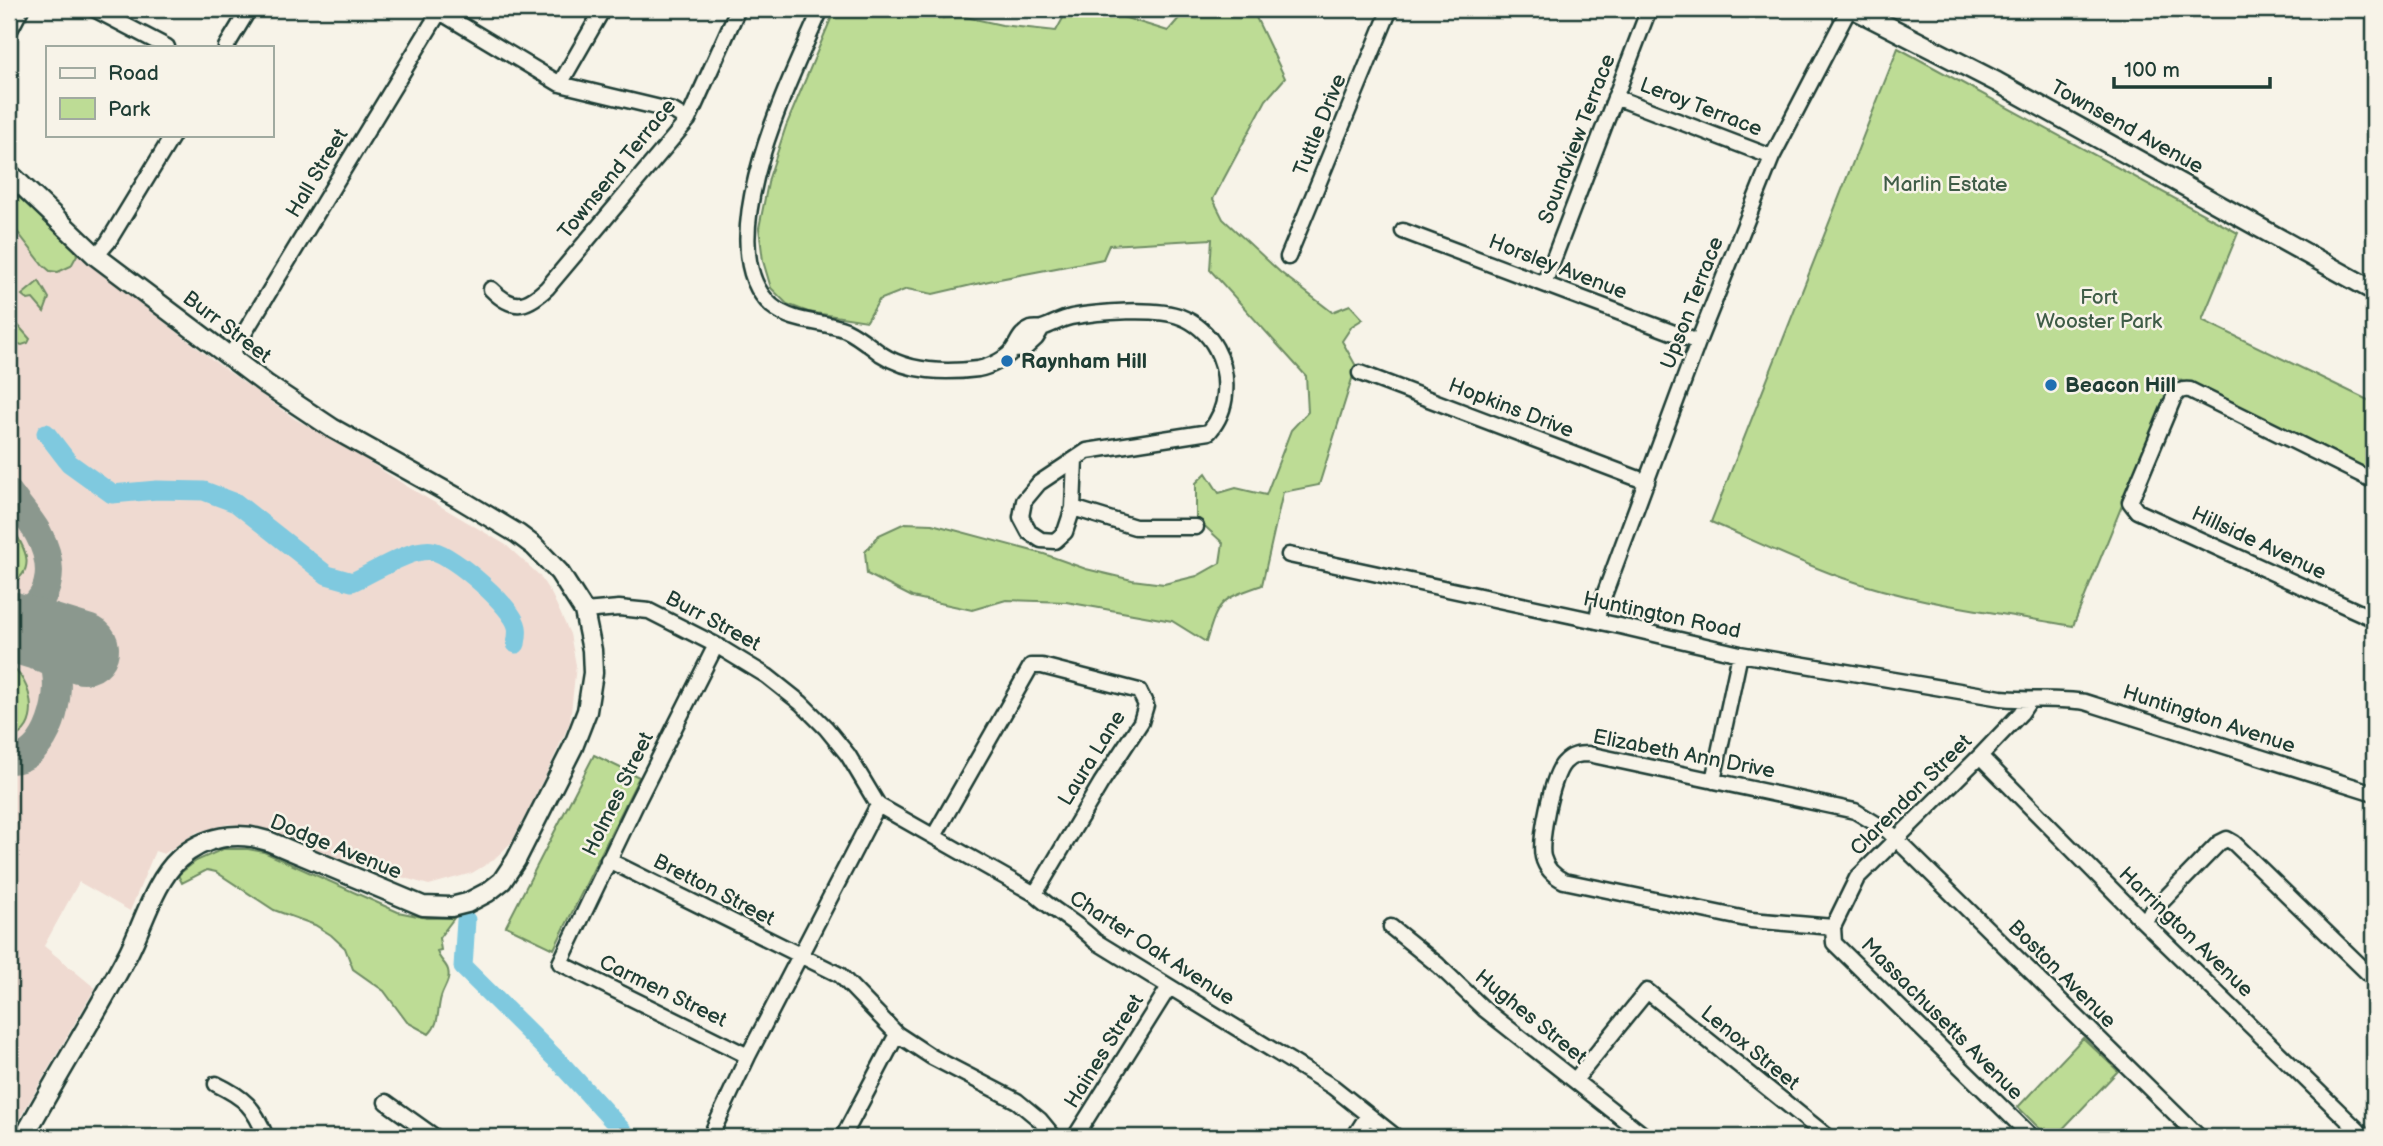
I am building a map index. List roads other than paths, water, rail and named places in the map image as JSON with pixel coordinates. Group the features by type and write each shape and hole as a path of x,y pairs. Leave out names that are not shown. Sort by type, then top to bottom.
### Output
{"main road":[{"name":"Townsend Avenue","path":"1854,9 1997,82 2374,291"},
{"name":"Burr Street","path":"9,173 96,256 229,358 332,428 518,534 549,559 583,611"},
{"name":"Dodge Avenue","path":"24,1137 128,953 165,874 180,857 197,846 218,837 232,835 259,838 375,888 431,908 467,903 502,881 516,860 573,747 587,710 593,673 592,650 583,611"}],"street":[{"path":"9,32 22,9"},
{"path":"94,9 165,46"},
{"path":"227,46 249,9"},
{"path":"560,84 603,9"},
{"name":"Townsend Terrace","path":"491,289 501,299 512,304 526,304 536,299 688,120 738,9"},
{"path":"821,9 772,123 758,168 748,245 750,269 755,284 772,305 785,315 847,331 884,355 918,369 982,369 1014,349 1017,339 1031,330 1069,317 1158,312 1180,316 1200,328 1215,348 1224,368 1224,400 1217,423 1209,432 1087,451 1058,469 1030,491 1024,500 1021,517 1030,532 1041,540 1055,541 1065,532 1073,508 1075,459"},
{"name":"Tuttle Drive","path":"1289,257 1390,9"},
{"name":"Soundview Terrace","path":"1544,284 1649,9"},
{"name":"Upson Terrace","path":"1597,621 1599,608 1698,342 1772,157 1849,9"},
{"path":"439,10 560,84 673,111 688,120"},
{"name":"Hall Street","path":"229,358 439,10"},
{"name":"Leroy Terrace","path":"1615,97 1772,157"},
{"path":"96,256 108,242 172,136"},
{"name":"Horsley Avenue","path":"1403,231 1698,342"},
{"name":"Hopkins Drive","path":"1360,373 1647,482"},
{"name":"Hillside Avenue","path":"2374,481 2190,390 2183,390 2174,397 2130,502 2137,511 2374,619"},
{"path":"1073,508 1135,527 1196,527"},
{"name":"Huntington Road","path":"1289,555 1740,653 2029,701"},
{"name":"Burr Street","path":"583,611 619,608 649,611 716,645 767,676 802,703 848,755 878,805"},
{"name":"Holmes Street","path":"560,963 608,860 716,645"},
{"path":"1713,780 1740,653"},
{"name":"Laura Lane","path":"934,836 1031,666 1042,666 1139,691 1146,705 1141,722 1094,794 1035,894"},
{"name":"Huntington Avenue","path":"2029,701 2048,699 2085,702 2374,793"},
{"name":"Clarendon Street","path":"1833,927 1857,878 1980,756 2029,701"},
{"name":"Elizabeth Ann Drive","path":"1833,927 1751,920 1564,881 1548,867 1542,846 1560,767 1572,757 1588,754 1855,811 1888,831 1897,841"},
{"name":"Harrington Avenue","path":"1980,756 2143,921 2365,1137"},
{"path":"710,1137 748,1056 878,805"},
{"name":"Charter Oak Avenue","path":"878,805 1035,894 1081,927 1095,941 1333,1087 1396,1137"},
{"path":"2143,921 2219,843 2227,839 2374,979"},
{"name":"Boston Avenue","path":"1897,841 2199,1137"},
{"name":"Bretton Street","path":"608,860 801,957"},
{"name":"Hughes Street","path":"1391,927 1438,965 1484,1009 1646,1137"},
{"name":"Massachusetts Avenue","path":"1833,927 1834,943 2032,1137"},
{"path":"801,957 841,975 897,1034 932,1057 1017,1101 1040,1120 1054,1137"},
{"name":"Carmen Street","path":"560,963 748,1056"},
{"name":"Haines Street","path":"1075,1137 1169,987"},
{"name":"Lenox Street","path":"1575,1080 1647,991 1828,1137"},
{"path":"843,1137 897,1034"},
{"path":"216,1084 240,1096 257,1114 266,1137"},
{"path":"386,1102 435,1137"},
{"path":"1354,1137 1368,1115"}],"waterway":[{"path":"46,433 69,463 112,494 157,490 204,491 236,503 327,575 352,582 414,553 433,551 442,555 481,583 505,607 517,627 516,644"},
{"path":"466,920 463,967 561,1064 628,1137"}],"place":[{"name":"Raynham Hill","path":"1007,361"},
{"name":"Beacon Hill","path":"2051,385"}],"park label":[{"name":"Marlin Estate","path":"1945,184"},
{"name":"Fort Wooster Park","path":"2099,309"}]}
